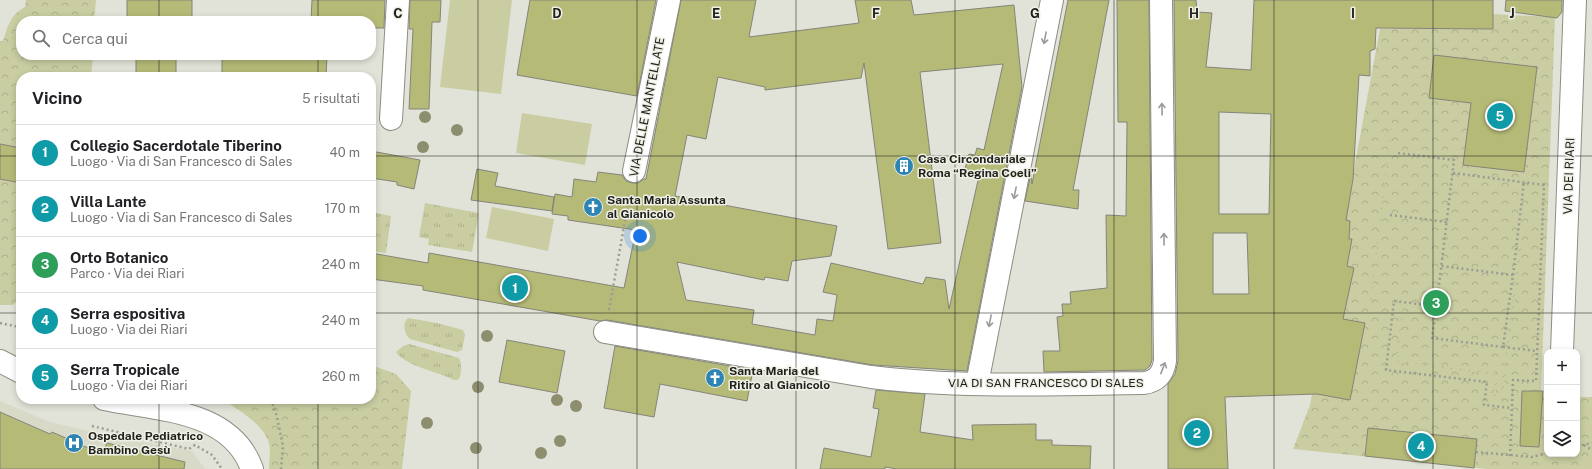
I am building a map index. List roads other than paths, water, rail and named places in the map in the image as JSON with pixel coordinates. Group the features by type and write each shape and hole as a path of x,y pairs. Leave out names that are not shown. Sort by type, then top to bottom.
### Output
{"street":[{"path":"391,119 398,0"},
{"name":"VIA DELLE MANTELLATE","path":"634,171 669,0"},
{"path":"977,384 1052,0"},
{"name":"VIA DI SAN FRANCESCO DI SALES","path":"605,332 871,377 922,382 977,384 1144,383 1153,381 1163,370 1165,361 1162,0"},
{"name":"VIA DEI RIARI","path":"1562,349 1575,0"},
{"path":"0,361 16,369"},
{"path":"136,404 174,410 191,415 211,424 222,431 238,445 246,456 252,469"}],"place":[{"name":"Serra Tropicale","path":"1500,116"},
{"name":"Casa Circondariale Roma “Regina Coeli”","path":"904,166"},
{"name":"Santa Maria Assunta al Gianicolo","path":"593,207"},
{"name":"Collegio Sacerdotale Tiberino","path":"515,288"},
{"name":"Orto Botanico","path":"1436,303"},
{"name":"Santa Maria del Ritiro al Gianicolo","path":"715,378"},
{"name":"Villa Lante","path":"1197,433"},
{"name":"Ospedale Pediatrico Bambino Gesù","path":"74,443"},
{"name":"Serra espositiva","path":"1421,446"}]}
